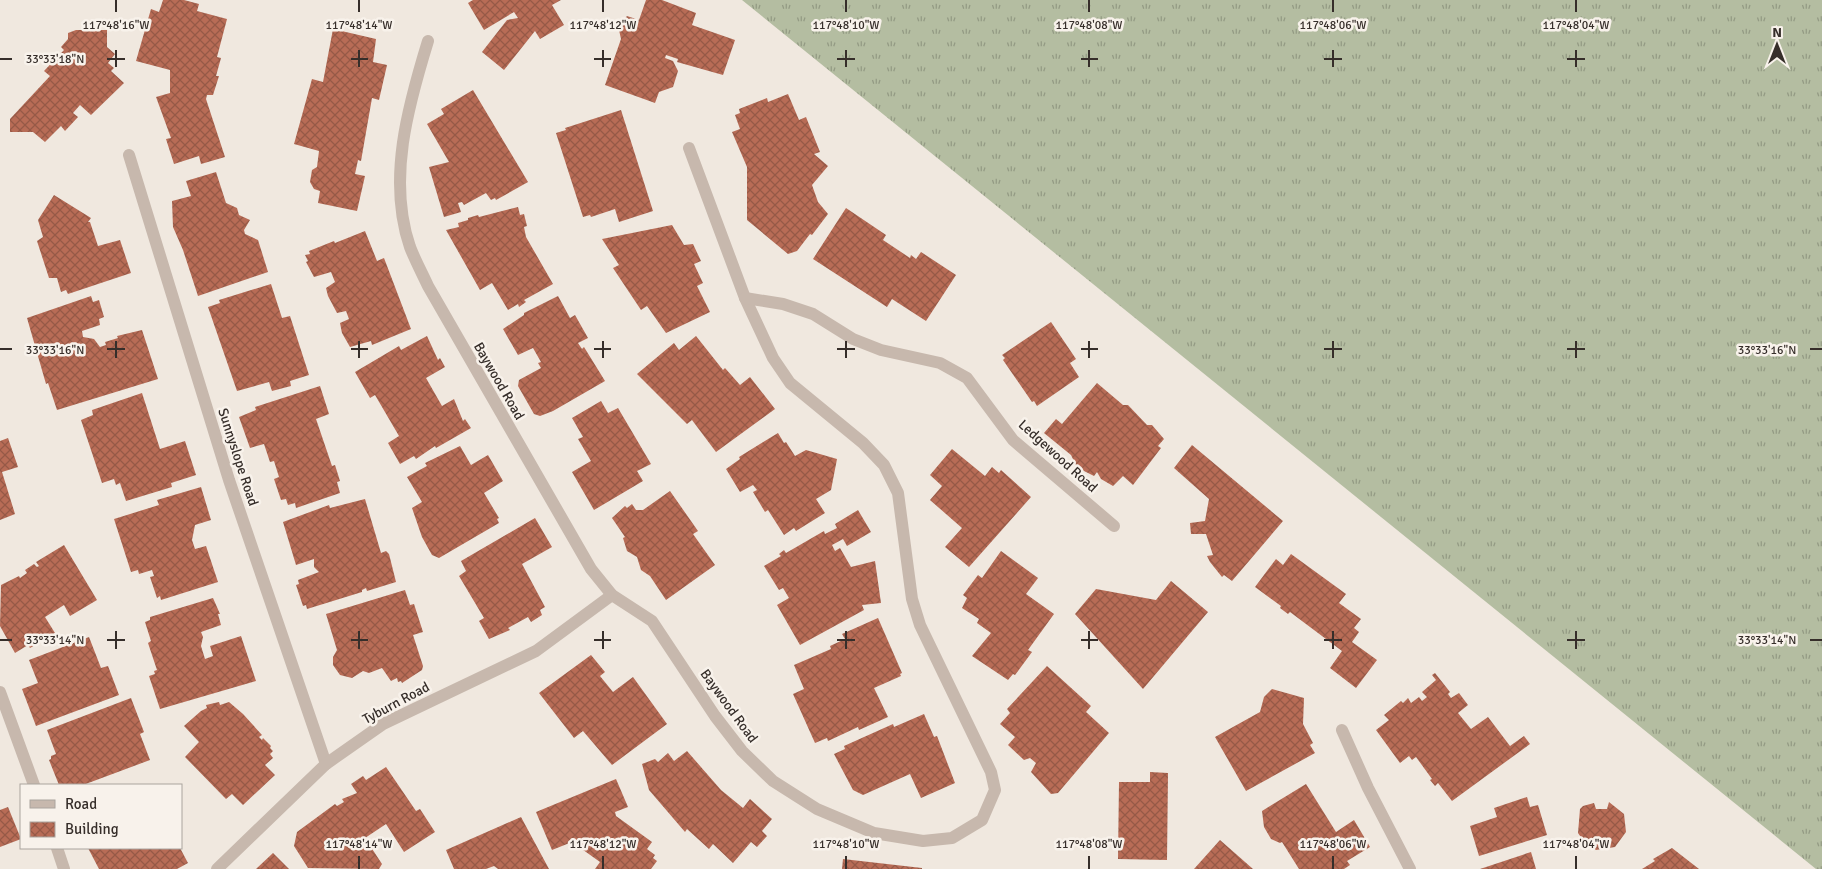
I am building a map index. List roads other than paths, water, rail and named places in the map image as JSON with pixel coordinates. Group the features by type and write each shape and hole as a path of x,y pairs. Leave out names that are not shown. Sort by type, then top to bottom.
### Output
{"street":[{"name":"Baywood Road","path":"428,41 405,126 400,172 402,214 410,247 428,286 591,569 612,595 652,621 714,716 742,751 773,781 817,809 874,833 923,841 952,838 982,820 995,790 990,772 920,625 912,599 898,493 884,465 863,443 790,383 773,358 745,298 689,148"},
{"name":"Sunnyslope Road","path":"129,156 229,480 326,764"},
{"name":"Ledgewood Road","path":"745,298 783,304 813,314 853,338 881,350 940,363 967,378 1013,440 1114,526"},
{"name":"Tyburn Road","path":"217,869 326,764 383,724 536,651 612,595"},
{"path":"0,692 34,784"},
{"path":"1342,730 1368,788 1410,869"},
{"path":"57,849 64,869"}]}
